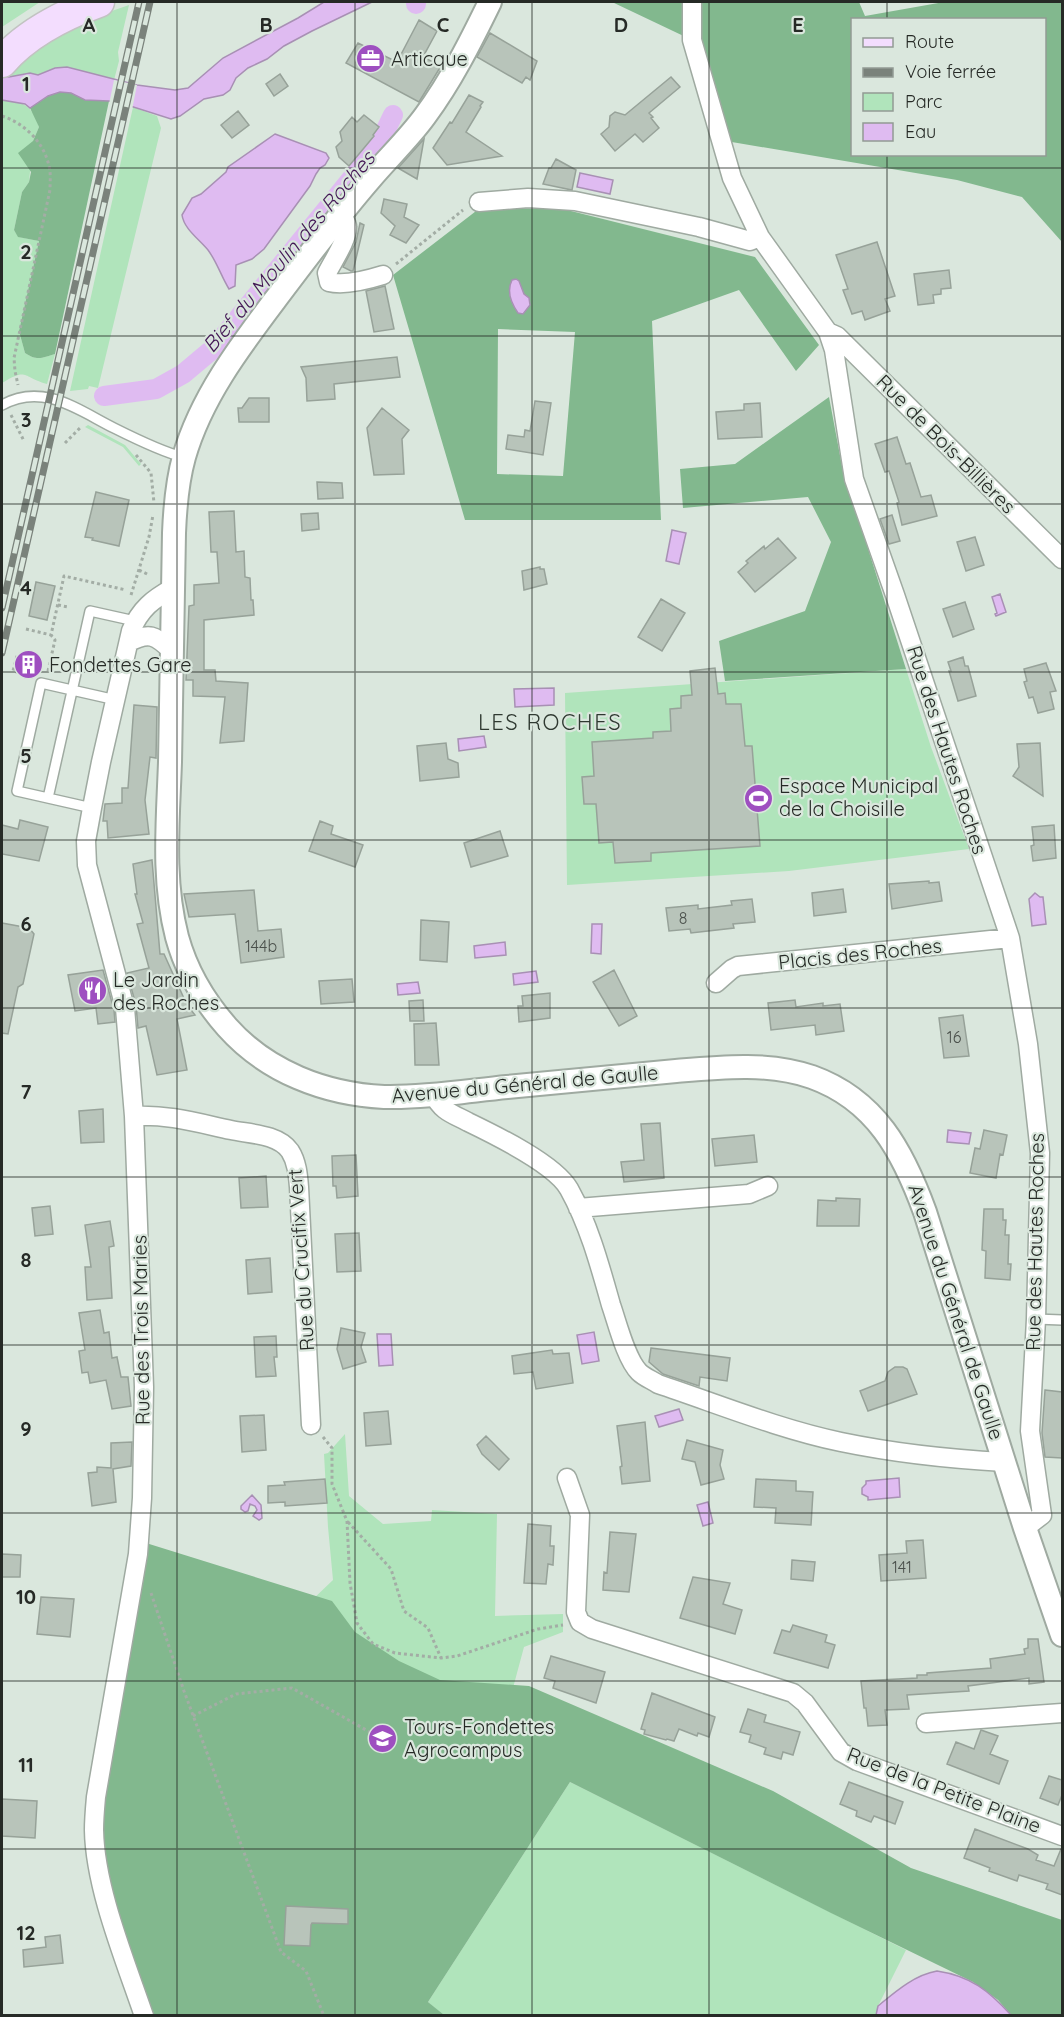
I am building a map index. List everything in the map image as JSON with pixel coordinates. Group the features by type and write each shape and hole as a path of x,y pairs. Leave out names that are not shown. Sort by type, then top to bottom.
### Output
{"main road":[{"path":"2,40 31,18 64,2"},
{"path":"2,62 35,33 99,2"}],"street":[{"name":"Avenue du Général de Gaulle","path":"490,2 437,100 340,213 242,345 210,397 183,457 176,497 167,831 168,885 177,938 197,985 235,1036 254,1053 298,1078 331,1089 384,1097 434,1095 670,1071 740,1067 787,1070 814,1078 852,1099 881,1124 891,1138 912,1177 926,1212 1025,1528 1062,1635"},
{"name":"Rue des Hautes Roches","path":"692,2 692,40 732,178 760,237 828,332 834,350 854,479 896,595 1010,938 1028,1044 1040,1153 1036,1319 1030,1431 1042,1515 1025,1528"},
{"path":"479,202 528,198 575,201 699,228 750,242 760,237"},
{"path":"340,213 347,223 347,233 327,273 329,282 337,284 383,274"},
{"name":"Rue de Bois-Billières","path":"828,332 837,336 1062,559"},
{"name":"Rue des Trois Maries","path":"144,2016 99,1874 94,1829 96,1797 138,1554 142,1498 144,1387 134,1116 125,1008 87,865 86,841 100,762 129,642 129,621 148,602 173,588"},
{"path":"129,642 149,636 158,639 171,650"},
{"name":"Placis des Roches","path":"716,983 738,966 1010,938"},
{"path":"434,1095 438,1104 448,1113 505,1142 553,1171 568,1187 591,1240 622,1338 638,1370 647,1378 658,1384 795,1430 840,1442 966,1460 1004,1462"},
{"name":"Rue du Crucifix Vert","path":"134,1116 152,1115 184,1119 252,1133 281,1142 290,1150 296,1162 299,1187 311,1425"},
{"path":"578,1208 749,1194 768,1186"},
{"path":"567,1478 580,1515 576,1612 580,1622"},
{"name":"Rue de la Petite Plaine","path":"580,1622 592,1629 793,1693 805,1703 841,1752 857,1761 1062,1836"},
{"path":"926,1723 1062,1713"}],"lane":[{"path":"5,408 12,400 32,396 70,404 115,429 183,457"},
{"path":"48,798 90,612 129,621"},
{"path":"92,808 17,791 41,683 116,700"},
{"path":"1036,1319 1062,1320"}],"path":[{"path":"2,116 35,137 50,167 50,190 14,357 15,371 23,397"},
{"path":"383,274 465,208 479,202"},
{"path":"5,408 24,441"},
{"path":"65,443 84,424"},
{"path":"129,621 154,506 151,473 133,451"},
{"path":"147,544 152,546"},
{"path":"140,570 149,575"},
{"path":"51,634 64,576 126,590"},
{"path":"58,605 68,607"},
{"path":"26,629 51,634 55,640 47,677"},
{"path":"17,656 13,671 36,677"},
{"path":"311,1425 333,1448 332,1484 347,1521 350,1583 357,1623 373,1644 395,1653 441,1658 457,1656 538,1629 580,1622"},
{"path":"347,1521 391,1569 404,1611 428,1628 441,1658"},
{"path":"138,1554 193,1716 281,1952 306,1971 324,2016"},
{"path":"193,1716 236,1694 292,1688 375,1735"}],"green space":[{"path":"2,2 40,2 2,27"},
{"path":"612,2 859,2 865,16 944,2 1062,2 1062,242 1022,197 957,180 720,140 692,40"},
{"path":"129,5 114,80 67,67 55,68 38,75 29,73 9,77 33,51 89,19"},
{"path":"60,92 72,93 85,100 109,101 55,354 36,358 25,353 19,331 39,241 18,237 14,230 22,192 29,182 31,172 18,153 33,141 39,127 30,108 48,96"},
{"path":"2,100 26,106 30,109 39,127 33,141 29,182 22,192 14,230 19,237 39,241 19,331 25,353 40,358 55,354 47,384 21,374 2,383"},
{"path":"133,107 157,116 161,128 98,388 89,386 88,389 70,391"},
{"path":"480,208 563,209 755,257 819,345 796,371 739,290 652,321 661,520 465,520 393,275","holes":["498,329 575,332 563,476 497,474"]},
{"path":"829,397 842,466 906,669 725,681 719,641 805,611 831,542 808,497 683,508 680,469 735,464"},
{"path":"88,425 125,445 141,464 139,466 123,447 85,427"},
{"name":"Espace Municipal de la Choisille","path":"906,669 931,747 969,849 789,871 567,885 565,693"},
{"path":"345,1434 349,1496 383,1524 431,1521 432,1510 497,1514 495,1616 563,1614 563,1632 524,1647 510,1699 374,1668 310,1602 333,1580 324,1454 328,1453"},
{"name":"Tours-Fondettes Agrocampus","path":"146,1543 332,1601 355,1632 399,1661 440,1680 529,1686 773,1791 911,1868 1062,1920 1062,2015 1011,2015 998,2000 973,1982 570,1782 428,2002 444,2015 144,2015 96,1852"},
{"path":"570,1782 906,1950 878,2006 876,2015 444,2016 428,2002"}],"water":[{"path":"324,2 372,2 284,46 267,59 248,68 236,78 230,90 223,95 204,99 180,116 171,119 124,104 85,100 71,93 60,92 48,96 30,108 25,104 2,100 2,75 9,77 30,73 38,75 55,68 67,67 137,85 175,90 188,88 223,58"},
{"path":"275,134 326,153 329,158 264,249 252,259 236,265 235,286 229,289 211,255 189,229 182,215 192,198 201,194 226,172 228,167"},
{"path":"580,173 613,180 610,194 577,187"},
{"path":"516,279 524,294 529,298 530,305 523,314 518,313 510,297 510,284"},
{"path":"672,530 686,533 679,564 666,561"},
{"path":"1000,594 1006,612 996,616 992,597"},
{"path":"554,688 554,705 515,707 514,689"},
{"path":"484,736 486,747 459,751 458,739"},
{"path":"1035,893 1043,897 1046,924 1032,926 1029,899"},
{"path":"592,924 602,924 601,954 591,953"},
{"path":"505,942 506,955 475,958 474,946"},
{"path":"536,971 538,982 514,985 513,974"},
{"path":"418,982 420,993 398,995 397,984"},
{"path":"948,1130 971,1133 969,1144 947,1142"},
{"path":"594,1332 599,1361 582,1364 577,1335"},
{"path":"377,1334 391,1334 393,1365 379,1366"},
{"path":"679,1409 683,1420 659,1427 655,1416"},
{"path":"899,1478 900,1497 868,1500 868,1497 862,1494 866,1481"},
{"path":"252,1495 261,1505 262,1518 259,1520 253,1516 257,1510 255,1506 250,1504 248,1511 245,1512 241,1509 241,1506"},
{"path":"708,1502 713,1523 703,1526 697,1505"},
{"path":"937,1971 970,1981 995,1999 1011,2015 876,2015 878,2006 898,1990 920,1976"}],"pier":[{"path":"114,80 137,85 132,110 109,104"}],"building":[{"name":"Articque","path":"419,20 437,31 423,57 441,66 419,102 346,63 358,43 397,62"},
{"path":"490,33 537,61 530,80 526,77 522,83 477,57"},
{"path":"280,74 288,86 274,96 266,84"},
{"path":"671,77 680,87 649,113 659,128 643,142 635,134 615,151 601,134 609,127 610,116 615,112 625,115"},
{"path":"469,95 483,102 466,132 502,156 447,165 433,148"},
{"path":"238,111 249,125 232,138 221,125"},
{"path":"364,115 379,127 349,166 339,157 336,147 342,141 340,132 352,117 357,122"},
{"path":"424,139 417,179 398,168"},
{"path":"556,159 576,170 572,190 543,184 549,168"},
{"path":"384,199 407,204 404,217 419,225 406,243 390,235 395,226 381,213"},
{"path":"360,223 364,225 353,271 351,271 343,267 356,242"},
{"path":"877,242 895,296 885,299 890,311 865,320 862,311 852,314 843,290 848,289 836,255"},
{"path":"949,270 951,288 941,289 941,294 933,295 934,303 918,305 914,274"},
{"path":"385,286 394,329 374,332 366,291"},
{"path":"397,357 400,377 334,384 335,399 307,401 306,378 301,367"},
{"path":"249,398 269,398 269,422 239,422 238,408 242,408"},
{"path":"535,401 551,403 543,455 506,449 508,435 524,437 525,430 530,431"},
{"path":"760,403 762,437 718,439 716,412 744,410 744,404"},
{"path":"382,408 409,430 402,439 404,474 374,475 367,428"},
{"path":"897,437 906,464 910,463 921,497 931,495 937,516 902,525 897,503 899,502 889,471 885,472 875,444"},
{"path":"317,482 342,483 343,498 318,499"},
{"path":"96,492 129,500 119,546 85,537"},
{"path":"234,511 236,552 244,551 245,577 250,578 254,615 204,620 204,670 215,670 216,681 248,683 244,741 220,743 225,697 193,696 193,680 186,680 189,606 194,605 194,585 219,583 217,552 211,552 209,512"},
{"path":"318,513 319,529 302,531 301,514"},
{"path":"892,515 900,541 889,544 880,519"},
{"path":"975,537 984,565 966,571 957,542"},
{"path":"778,538 796,558 755,592 738,572 748,563 746,561"},
{"path":"540,567 544,569 547,584 524,590 522,571"},
{"path":"36,582 55,586 47,620 29,616"},
{"path":"661,599 685,613 662,651 638,637"},
{"path":"965,602 974,629 953,637 943,609"},
{"path":"963,657 965,666 968,666 976,696 958,701 948,662"},
{"path":"1046,663 1056,691 1050,692 1054,709 1038,713 1033,697 1029,698 1024,682 1027,681 1024,669"},
{"path":"715,668 718,694 725,693 726,704 741,704 745,746 752,746 760,846 651,853 651,861 615,863 613,842 599,843 596,804 584,804 582,777 594,776 592,742 653,738 653,732 671,731 670,709 681,708 681,696 692,695 690,671"},
{"path":"134,705 157,707 156,758 150,757 145,800 149,834 108,838 107,821 103,821 105,804 122,803 122,788 128,788"},
{"path":"446,743 448,759 458,763 459,777 420,781 417,746"},
{"path":"1040,743 1043,796 1013,776 1019,767 1017,744"},
{"path":"20,820 48,827 39,861 2,854 2,825 18,829"},
{"path":"320,821 333,826 331,834 363,845 355,867 309,851"},
{"path":"1054,825 1056,858 1033,861 1032,827"},
{"path":"500,831 508,856 471,867 464,843"},
{"path":"152,860 160,954 164,954 187,1005 195,1015 177,1019 187,1070 157,1075 146,1026 138,1028 136,1005 127,973 149,968 137,924 143,923 135,894 137,894 133,864"},
{"path":"929,881 929,883 939,882 942,901 892,909 889,884"},
{"path":"843,889 846,912 814,916 812,893"},
{"path":"254,890 258,931 281,929 284,957 241,963 235,914 189,917 184,894"},
{"path":"752,899 755,922 733,924 734,928 691,933 690,929 669,931 666,908 698,905 698,909 732,905 731,901"},
{"path":"421,920 449,922 447,962 420,960"},
{"path":"2,923 29,928 34,934 23,984 18,987 8,1034 2,1033"},
{"path":"103,970 115,1022 98,1024 96,1008 75,1011 68,975"},
{"path":"614,970 637,1016 619,1026 593,982"},
{"path":"352,979 354,1002 321,1004 319,981"},
{"path":"550,993 550,1018 519,1022 518,1006 523,1006 522,996"},
{"path":"423,1000 424,1021 410,1021 409,1001"},
{"path":"795,1000 796,1007 823,1003 823,1006 840,1004 844,1031 816,1035 815,1025 771,1030 768,1003"},
{"path":"963,1015 969,1056 944,1058 939,1018"},
{"path":"436,1023 439,1065 415,1065 414,1024"},
{"path":"103,1109 104,1142 81,1143 79,1111"},
{"path":"660,1123 664,1178 624,1182 621,1162 644,1160 641,1124"},
{"path":"984,1130 1007,1135 1003,1155 1000,1154 996,1178 970,1173 975,1148 980,1149"},
{"path":"754,1135 757,1162 715,1166 712,1139"},
{"path":"356,1155 358,1196 337,1198 336,1186 333,1186 332,1156"},
{"path":"266,1176 268,1207 241,1208 239,1178"},
{"path":"836,1198 860,1199 859,1226 817,1226 818,1200 836,1201"},
{"path":"50,1206 53,1234 35,1236 32,1208"},
{"path":"984,1209 1003,1209 1003,1220 1006,1220 1005,1235 1009,1235 1010,1280 985,1278 986,1251 982,1250"},
{"path":"110,1221 114,1246 109,1247 112,1298 87,1300 85,1267 91,1267 85,1225"},
{"path":"359,1233 361,1271 337,1272 335,1234"},
{"path":"270,1258 272,1292 248,1294 246,1260"},
{"path":"100,1310 104,1333 109,1332 112,1358 117,1357 121,1377 128,1377 131,1406 112,1409 106,1380 90,1383 88,1372 82,1373 79,1351 85,1350 79,1313"},
{"path":"341,1328 365,1333 361,1347 366,1362 343,1369 337,1349"},
{"path":"276,1336 277,1357 274,1357 276,1376 256,1377 254,1337"},
{"path":"651,1348 730,1358 727,1381 700,1377 699,1386 663,1374 649,1362"},
{"path":"552,1350 553,1354 569,1353 573,1383 536,1389 533,1372 514,1374 512,1356"},
{"path":"895,1367 907,1369 917,1394 868,1411 860,1391 885,1381 888,1372"},
{"path":"1045,1390 1062,1392 1062,1458 1045,1457 1042,1433"},
{"path":"388,1411 391,1444 366,1446 364,1413"},
{"path":"264,1415 266,1450 242,1452 240,1416"},
{"path":"645,1422 650,1481 622,1484 617,1426"},
{"path":"486,1436 509,1459 499,1470 482,1454 477,1445"},
{"path":"687,1440 723,1450 720,1465 724,1479 701,1485 695,1462 682,1459"},
{"path":"132,1442 131,1466 113,1469 116,1502 92,1506 88,1473 97,1472 97,1467 111,1468 111,1443"},
{"path":"325,1479 327,1503 285,1506 285,1502 268,1503 268,1486 285,1485 284,1482"},
{"path":"756,1479 796,1481 796,1491 813,1492 811,1525 775,1523 776,1508 754,1507"},
{"path":"528,1524 551,1526 550,1546 554,1546 553,1565 548,1564 546,1584 524,1583"},
{"path":"610,1532 636,1534 629,1592 603,1590 604,1572 607,1573"},
{"path":"923,1540 926,1578 881,1581 879,1555 907,1553 906,1541"},
{"path":"2,1554 21,1555 20,1577 2,1577"},
{"path":"792,1560 815,1562 813,1581 791,1579"},
{"path":"693,1577 730,1583 723,1604 742,1610 735,1634 680,1618"},
{"path":"41,1597 74,1599 70,1637 37,1634"},
{"path":"793,1625 827,1635 825,1642 835,1645 828,1668 774,1653 782,1630 790,1632"},
{"path":"1028,1639 1038,1639 1044,1682 1029,1684 1029,1678 968,1686 969,1691 907,1695 909,1709 885,1710 887,1725 868,1726 861,1681 917,1678 917,1675 927,1675 927,1673 991,1668 990,1659 1025,1654 1024,1649 1028,1648"},
{"path":"551,1656 605,1672 596,1703 553,1688 555,1681 544,1678"},
{"path":"652,1693 715,1717 709,1737 698,1733 697,1736 679,1729 674,1741 644,1734 645,1730 641,1729"},
{"path":"748,1709 766,1715 764,1722 800,1732 793,1755 783,1752 781,1759 764,1754 766,1748 749,1742 751,1735 740,1732"},
{"path":"981,1730 998,1736 990,1754 1008,1761 999,1784 947,1764 956,1742 974,1749"},
{"path":"1049,1776 1062,1780 1062,1795 1058,1805 1040,1798"},
{"path":"849,1782 903,1802 895,1824 874,1816 871,1822 856,1816 857,1811 840,1804"},
{"path":"2,1799 37,1801 35,1838 2,1836"},
{"path":"975,1829 1028,1849 1038,1855 1036,1860 1054,1866 1062,1849 1062,1895 1046,1889 1048,1884 1019,1875 1017,1881 989,1871 990,1868 964,1858"},
{"path":"286,1906 348,1909 348,1924 312,1923 310,1946 284,1945"},
{"path":"60,1935 63,1963 24,1967 23,1950 46,1947 45,1937"}],"waterway":[{"name":"Bief du Moulin des Roches","path":"104,396 156,389 183,374 214,348 378,146 393,115"}],"railway":[{"path":"2,608 139,2"},
{"path":"2,653 150,2"}],"place":[{"name":"Articque","path":"370,59"},
{"name":"Fondettes Gare","path":"28,665"},
{"name":"Espace Municipal de la Choisille","path":"758,798"},
{"name":"Le Jardin des Roches","path":"92,991"},
{"name":"Tours-Fondettes Agrocampus","path":"383,1739"}],"district":[{"name":"LES ROCHES","path":"550,722"}]}
